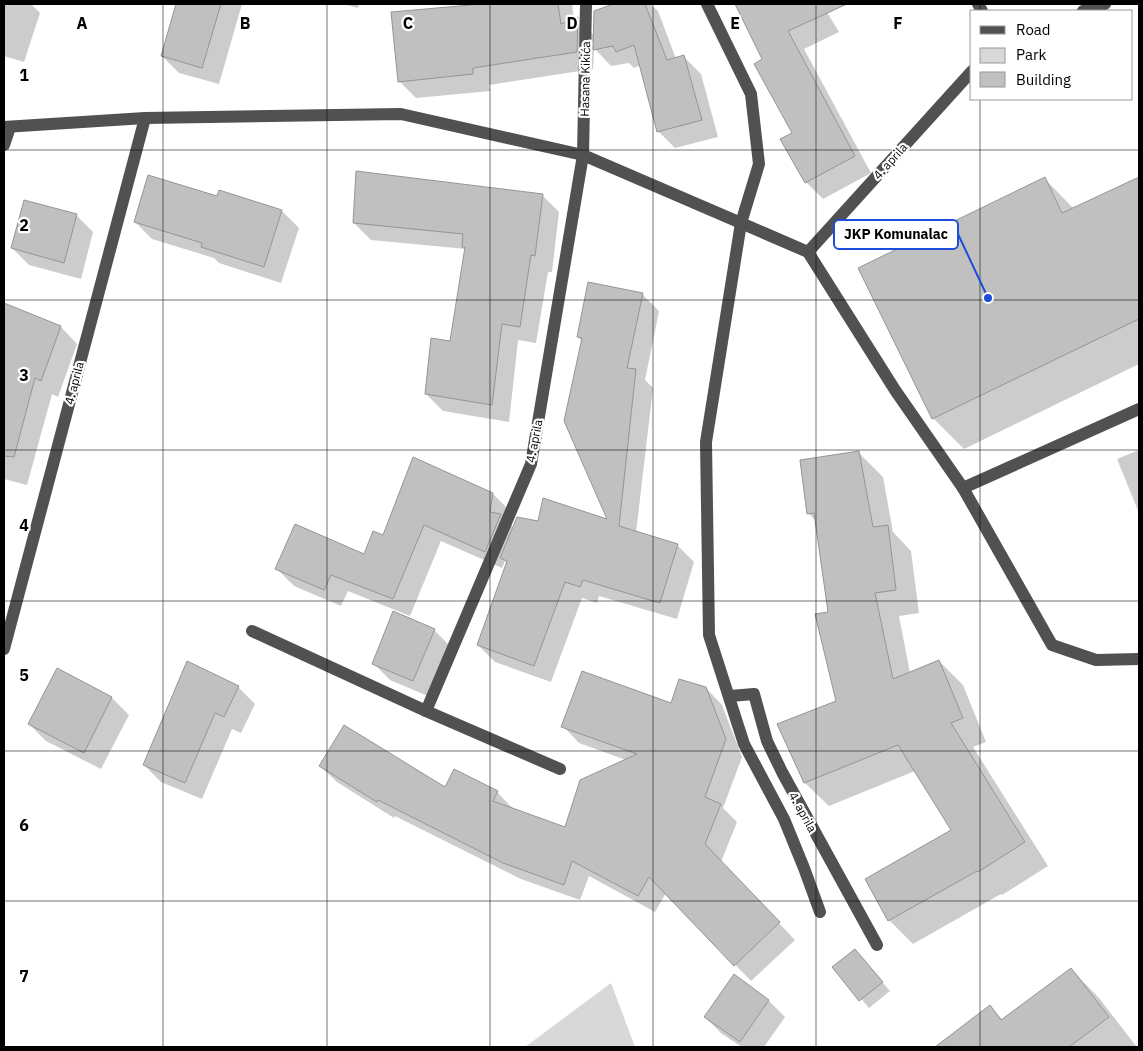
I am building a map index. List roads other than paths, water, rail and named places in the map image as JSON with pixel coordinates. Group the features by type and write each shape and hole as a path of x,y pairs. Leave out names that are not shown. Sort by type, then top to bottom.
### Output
{"street":[{"name":"Hasana Kikića","path":"584,155 586,4"},
{"name":"4. aprila","path":"707,4 751,94 759,164 740,223 706,442 709,634 744,744 784,819 820,912"},
{"path":"1086,10 1105,4"},
{"name":"4. aprila","path":"808,252 970,73"},
{"path":"4,145 7,127 145,118 401,114 584,155 808,252 895,390 963,488 1052,645 1096,660 1139,659"},
{"name":"4. aprila","path":"4,649 145,118"},
{"name":"4. aprila","path":"426,710 530,464 584,155"},
{"path":"963,488 1139,409"},
{"path":"252,631 560,769"},
{"name":"4. aprila","path":"730,696 754,694 766,741 877,945"}],"place":[{"name":"JKP Komunalac","path":"988,298"}]}
